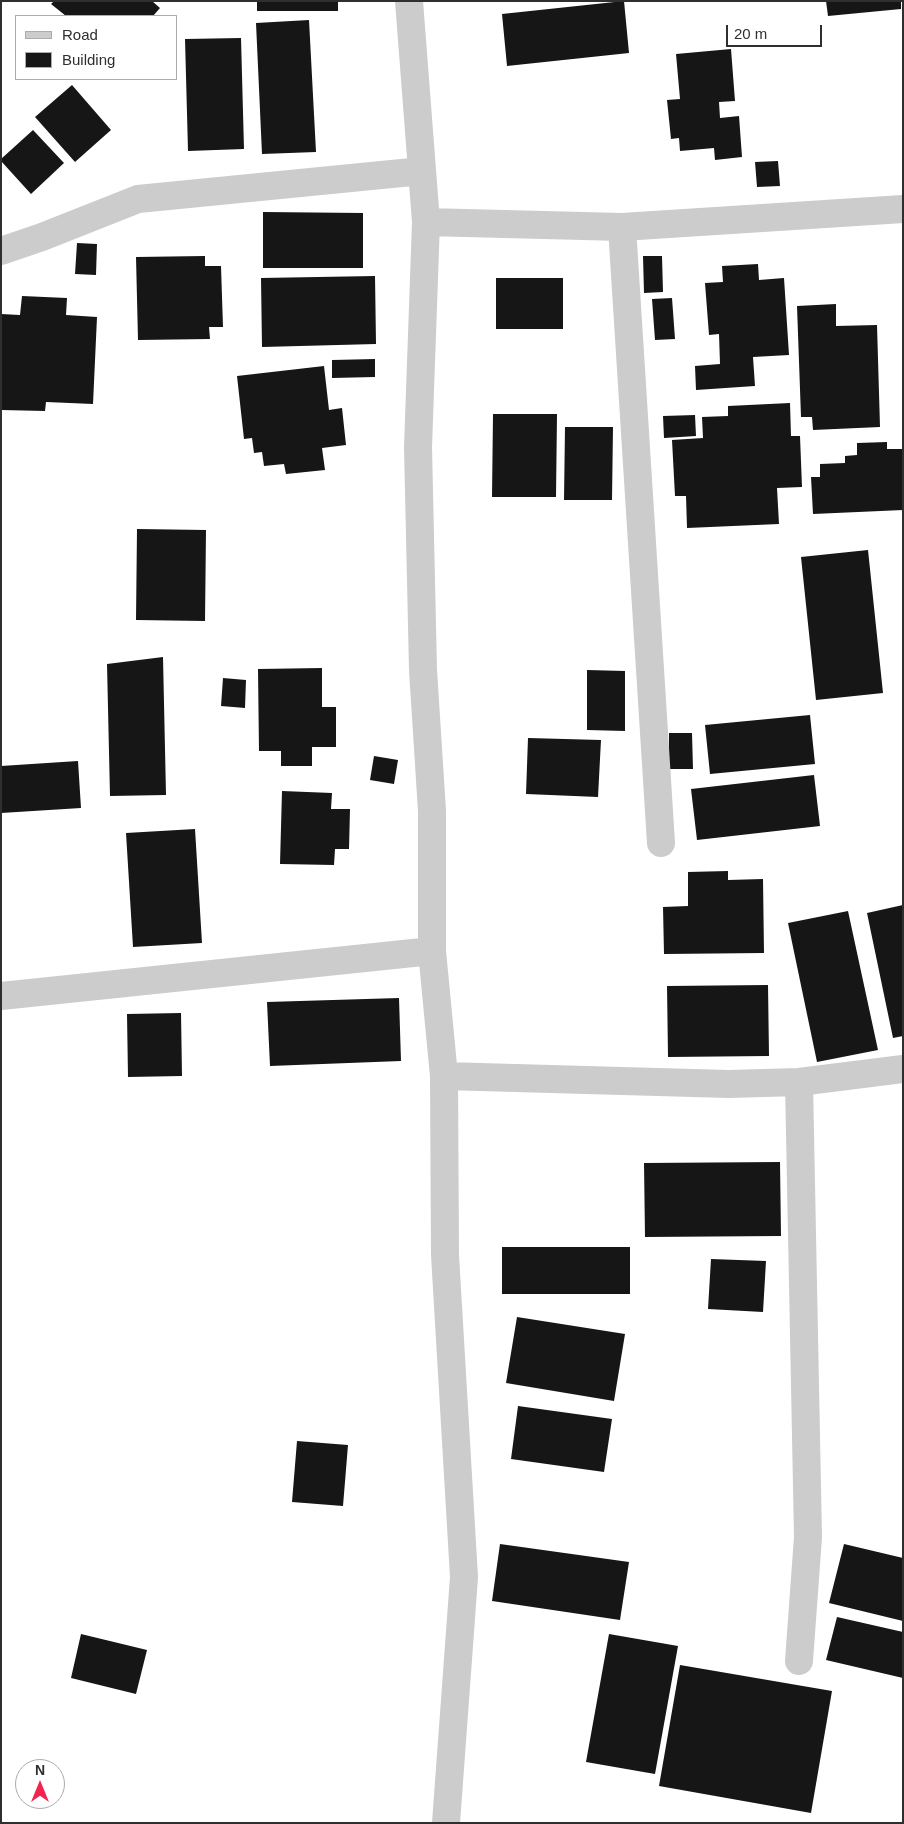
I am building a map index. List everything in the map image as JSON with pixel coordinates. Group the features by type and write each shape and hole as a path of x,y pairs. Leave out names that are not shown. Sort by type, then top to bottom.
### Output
{"street":[{"path":"409,1 426,222 418,447 423,670 432,811 432,950 444,1076 445,1255 464,1577 446,1823"},
{"path":"1,251 138,199 422,171"},
{"path":"426,222 622,227 903,209"},
{"path":"622,227 661,843"},
{"path":"1,996 432,950"},
{"path":"444,1076 729,1084 799,1082 903,1068"},
{"path":"799,1082 808,1537 799,1661"}],"building":[{"path":"54,1 152,1 160,8 154,15 65,15 51,4"},
{"path":"257,1 338,1 338,11 257,11"},
{"path":"624,1 629,53 507,66 502,14"},
{"path":"826,1 901,1 901,9 828,16"},
{"path":"309,20 316,152 262,154 256,23"},
{"path":"241,38 244,149 188,151 185,39"},
{"path":"731,49 735,101 719,102 720,118 739,116 742,157 715,160 714,148 680,151 679,138 671,139 667,100 680,99 676,54"},
{"path":"72,85 111,130 75,162 35,117"},
{"path":"33,130 64,163 31,194 1,159"},
{"path":"778,161 780,186 757,187 755,162"},
{"path":"263,212 363,213 363,268 263,268"},
{"path":"77,243 97,244 96,275 75,274"},
{"path":"205,256 205,266 221,266 223,327 209,327 210,339 138,340 136,257"},
{"path":"643,256 662,256 663,292 644,293"},
{"path":"758,264 759,280 784,278 789,355 753,357 755,386 696,390 695,366 720,364 719,334 709,335 705,283 723,282 722,266"},
{"path":"375,276 376,344 262,347 261,278"},
{"path":"496,278 563,278 563,329 496,329"},
{"path":"22,296 67,298 66,315 97,317 93,404 46,402 45,411 1,410 1,314 20,315"},
{"path":"672,298 675,339 655,340 652,299"},
{"path":"836,304 836,326 877,325 880,427 813,430 812,417 801,417 797,306"},
{"path":"375,359 375,377 332,378 332,360"},
{"path":"324,366 329,410 342,408 346,445 322,448 325,470 286,474 284,464 264,466 262,452 254,453 252,438 244,439 237,376"},
{"path":"790,403 791,436 800,436 802,487 777,488 779,524 687,528 686,496 675,496 672,440 703,438 702,417 728,416 728,406"},
{"path":"493,414 557,414 556,497 492,497"},
{"path":"695,415 696,436 664,438 663,416"},
{"path":"565,427 613,427 612,500 564,500"},
{"path":"887,442 887,449 903,449 903,510 813,514 811,477 820,477 820,464 845,463 845,456 857,455 857,443"},
{"path":"137,529 206,530 205,621 136,620"},
{"path":"868,550 883,693 816,700 801,557"},
{"path":"163,657 166,795 110,796 107,664"},
{"path":"322,668 322,707 336,707 336,747 312,747 312,766 281,766 281,751 259,751 258,669"},
{"path":"587,670 625,671 625,731 587,730"},
{"path":"223,678 246,680 245,708 221,706"},
{"path":"810,715 815,764 710,774 705,725"},
{"path":"669,733 692,733 693,769 669,769"},
{"path":"528,738 601,740 598,797 526,794"},
{"path":"374,756 398,760 394,784 370,780"},
{"path":"78,761 81,808 1,813 1,766"},
{"path":"814,775 820,826 697,840 691,789"},
{"path":"282,791 332,793 331,809 350,809 349,849 335,849 334,865 280,864"},
{"path":"195,829 202,943 133,947 126,833"},
{"path":"728,871 728,880 763,879 764,953 664,954 663,907 688,906 688,872"},
{"path":"903,905 903,1036 893,1038 867,913"},
{"path":"848,911 878,1050 817,1062 788,923"},
{"path":"768,985 769,1056 668,1057 667,986"},
{"path":"399,998 401,1061 270,1066 267,1002"},
{"path":"181,1013 182,1076 128,1077 127,1014"},
{"path":"780,1162 781,1236 645,1237 644,1163"},
{"path":"502,1247 630,1247 630,1294 502,1294"},
{"path":"711,1259 766,1261 763,1312 708,1309"},
{"path":"517,1317 625,1334 614,1401 506,1383"},
{"path":"518,1406 612,1419 604,1472 511,1459"},
{"path":"297,1441 348,1445 343,1506 292,1502"},
{"path":"500,1544 629,1562 620,1620 492,1601"},
{"path":"844,1544 903,1558 903,1621 829,1603"},
{"path":"837,1617 903,1632 903,1678 826,1660"},
{"path":"81,1634 147,1650 136,1694 71,1678"},
{"path":"609,1634 678,1646 655,1774 586,1762"},
{"path":"680,1665 832,1691 811,1813 659,1786"}]}
